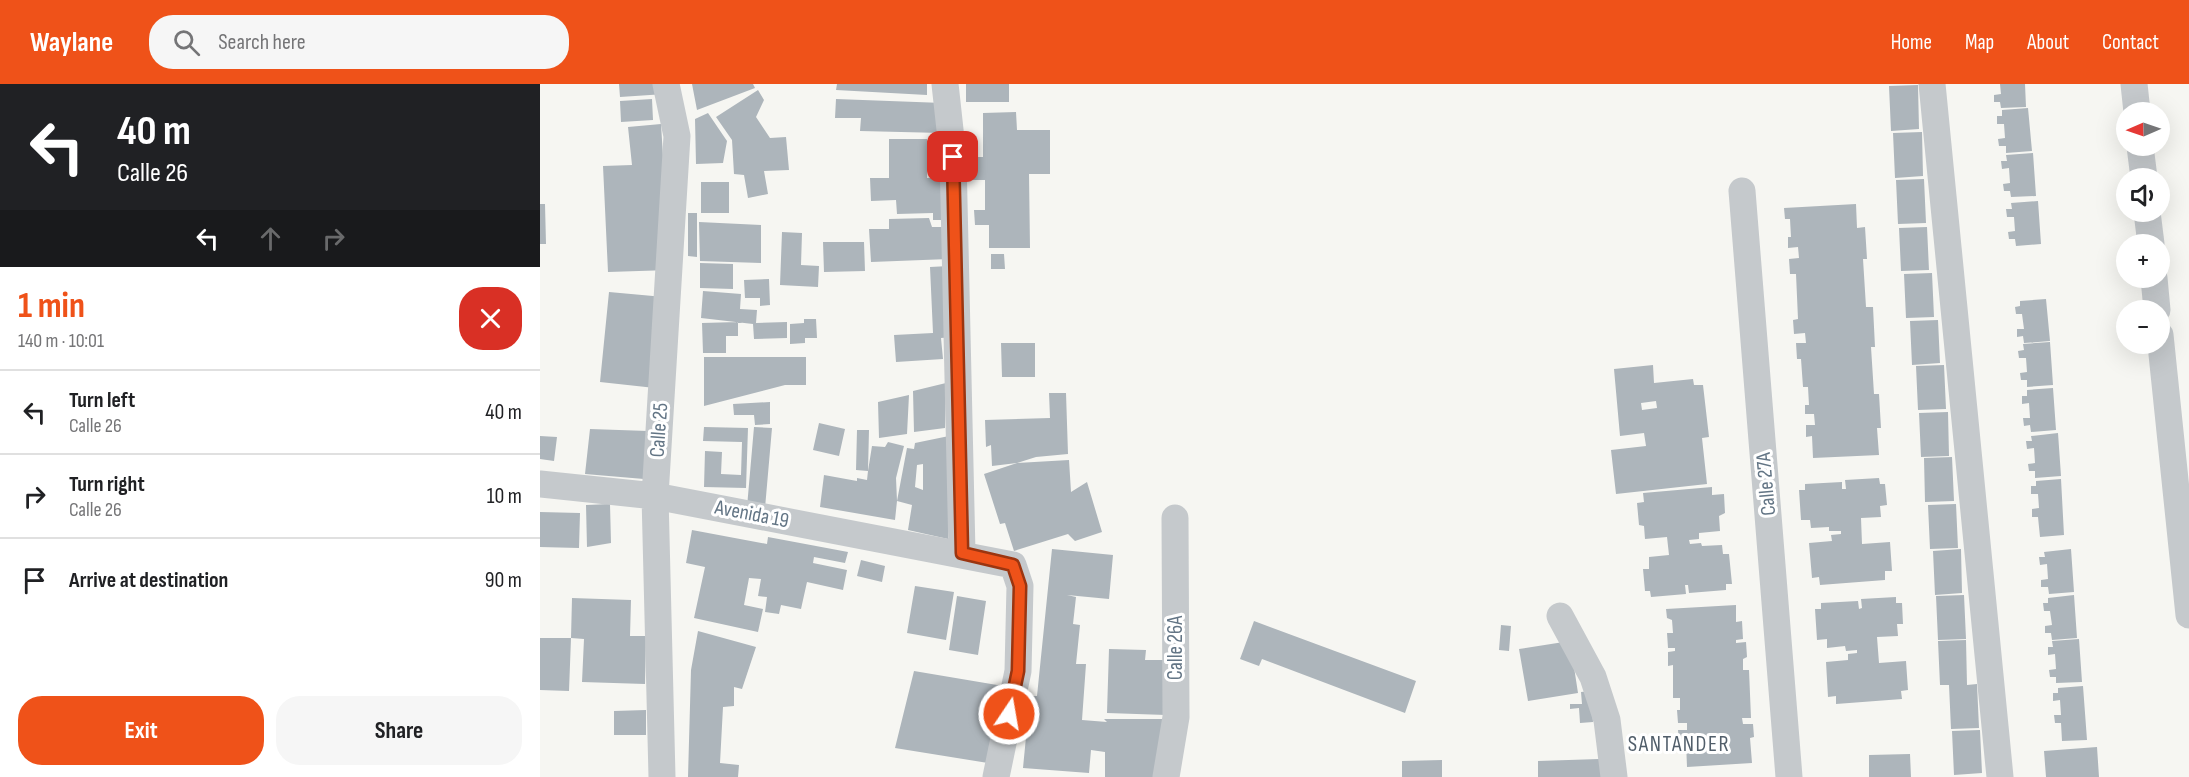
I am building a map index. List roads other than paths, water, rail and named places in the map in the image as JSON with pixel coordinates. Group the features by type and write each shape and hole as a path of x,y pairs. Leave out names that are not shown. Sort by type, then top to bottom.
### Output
{"street":[{"name":"Calle 25","path":"662,777 655,496 677,136 666,84"},
{"path":"945,84 953,157 962,553"},
{"path":"1932,84 2000,777"},
{"path":"2134,84 2136,102"},
{"name":"Calle 27A","path":"1742,191 1789,777"},
{"path":"2162,354 2189,615"},
{"name":"Avenida 19","path":"540,484 655,496 962,553 1013,565 1020,586 1018,671 996,777"},
{"name":"Calle 26A","path":"1166,777 1176,717 1175,518"},
{"path":"1560,616 1593,677 1606,720 1614,777"}],"district":[{"name":"SANTANDER","path":"1679,744"}]}
